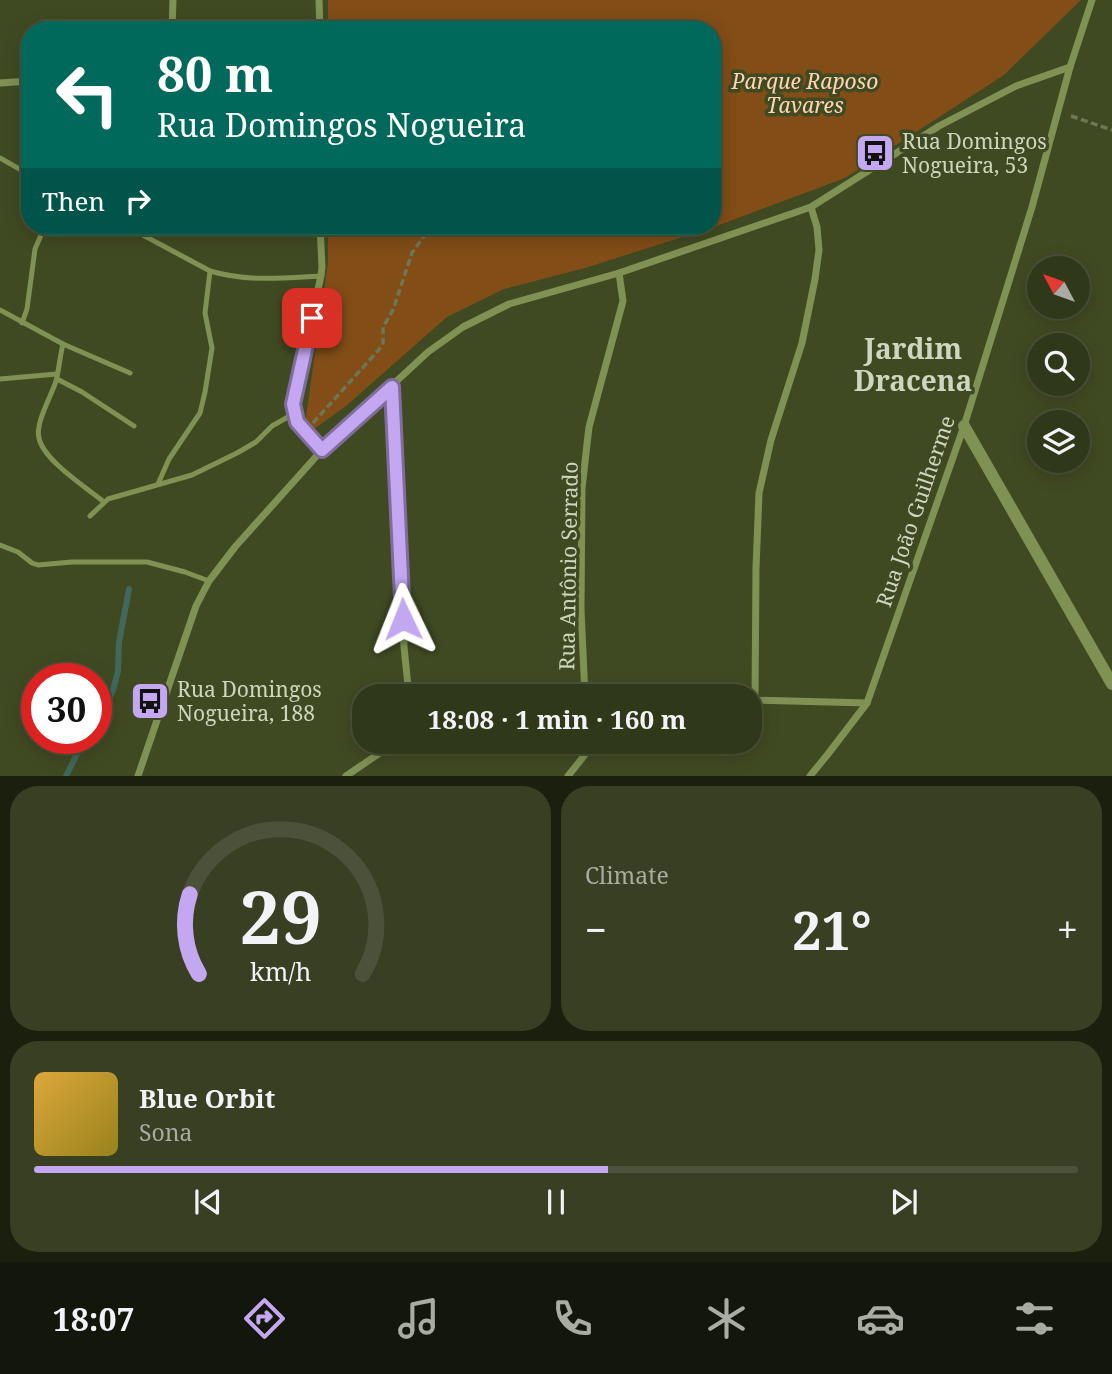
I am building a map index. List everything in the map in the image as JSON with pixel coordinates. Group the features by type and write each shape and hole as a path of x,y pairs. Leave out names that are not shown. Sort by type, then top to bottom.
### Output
{"street":[{"path":"172,21 173,0"},
{"path":"319,0 320,21"},
{"name":"Rua João Guilherme","path":"810,775 866,703 964,426 1032,207 1070,67 1093,0"},
{"path":"138,775 196,607 209,581 235,547 322,450 428,352 463,327 509,304 619,273 811,207 939,126 1016,86 1070,67"},
{"path":"0,83 21,81"},
{"path":"753,684 759,494 771,440 802,343 816,279 819,250 817,227 811,207"},
{"path":"320,235 321,276 293,404 297,422 322,450"},
{"name":"Rua Antônio Serrado","path":"584,684 582,488 589,427 624,301 619,273"},
{"path":"392,387 404,647 409,684"},
{"path":"964,426 1112,684"},
{"path":"762,700 866,703"},
{"path":"346,775 378,754"},
{"path":"568,775 585,754"}],"lane":[{"path":"0,158 21,170"},
{"path":"22,323 27,309 35,249 41,235"},
{"path":"143,235 210,271 247,279 321,276"},
{"path":"158,484 169,459 200,413 212,348 205,313 210,271"},
{"path":"0,310 63,344 131,373"},
{"path":"63,344 57,376 39,426 38,438 59,466 104,502"},
{"path":"0,379 57,376 134,426"},
{"path":"89,516 104,502 116,496 173,482 237,453 256,442 272,426 295,413"},
{"path":"0,545 18,552 38,565 147,562 209,581"}],"path":[{"path":"1058,112 1112,130"},
{"path":"295,413 312,424 383,345 383,327 393,310 412,253 425,235"}],"green space":[{"name":"Parque Raposo Tavares","path":"328,0 1081,0 1004,75 845,178 721,224 721,21 328,21"},
{"name":"Parque Raposo Tavares","path":"328,235 689,235 585,268 504,289 447,317 346,406 303,437 328,262"}],"waterway":[{"path":"112,692 118,671 119,642 129,589"},
{"path":"66,776 77,754"}],"place":[{"name":"Rua Domingos Nogueira, 53","path":"875,153"},
{"name":"Rua Domingos Nogueira, 188","path":"150,701"}],"district":[{"name":"Jardim Dracena","path":"913,364"}],"route":[{"path":"312,318 293,404 297,422 322,450 392,387 403,619"}]}
